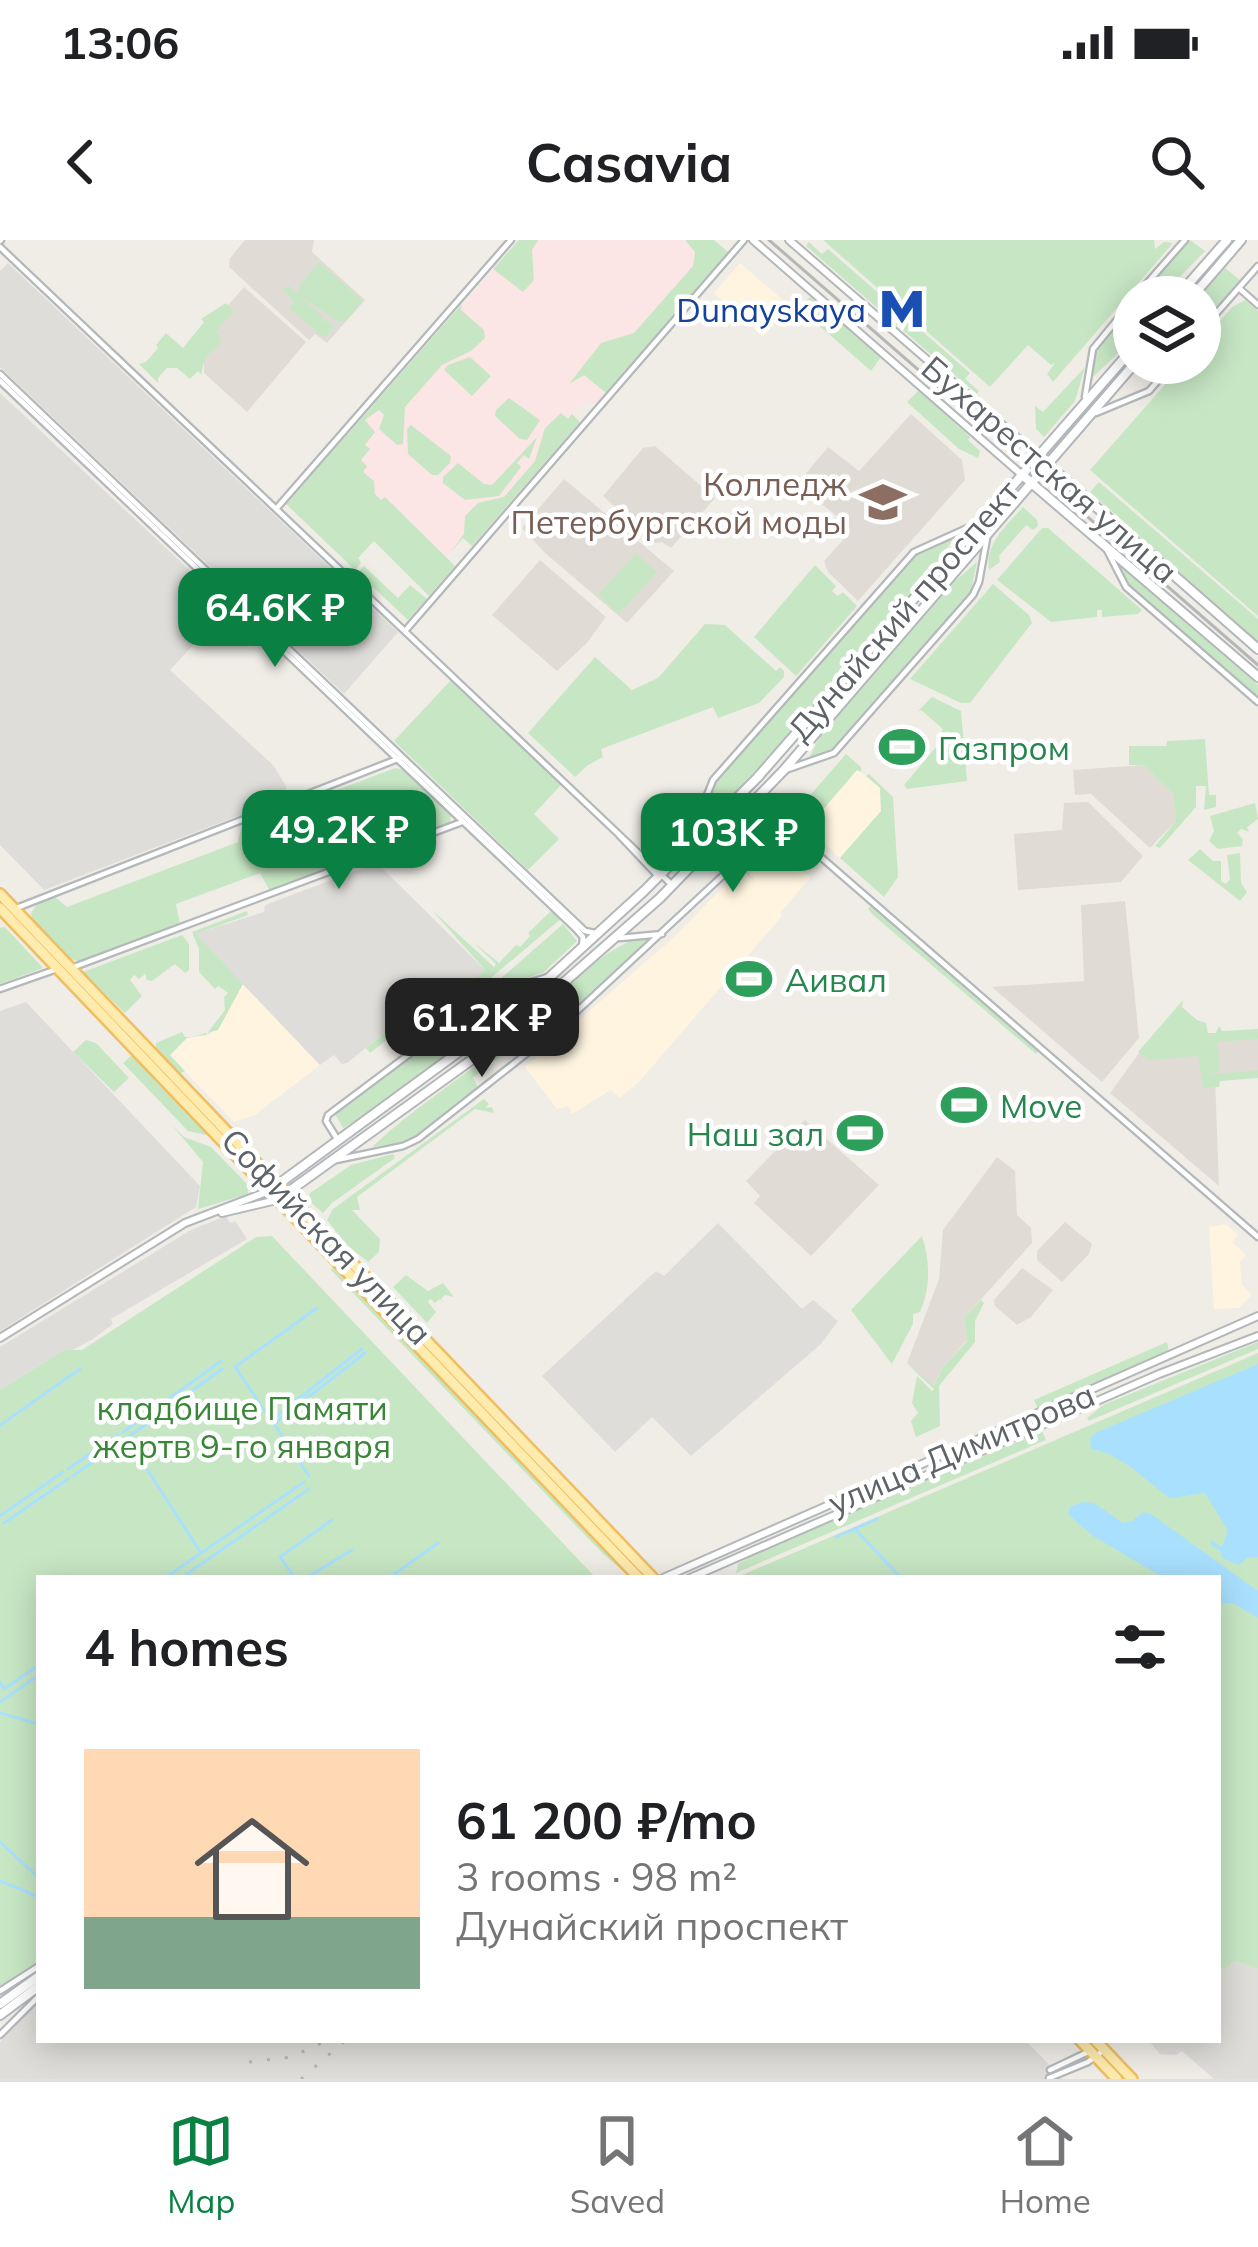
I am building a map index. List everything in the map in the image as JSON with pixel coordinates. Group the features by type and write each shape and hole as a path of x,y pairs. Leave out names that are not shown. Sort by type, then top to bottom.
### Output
{"main road":[{"path":"1195,276 1227,240"},
{"path":"1210,276 1241,240"},
{"name":"Дунайский проспект","path":"277,1192 460,1054 661,875 757,778 1113,370"},
{"name":"Дунайский проспект","path":"277,1192 336,1160 495,1043 672,886 783,771 1117,384"},
{"name":"Бухарестская улица","path":"1037,455 1258,649"},
{"name":"Бухарестская улица","path":"1021,474 1258,677"},
{"name":"Софийская улица","path":"0,893 5,912 57,968 650,1575"},
{"name":"Софийская улица","path":"5,912 71,968 636,1575"},
{"path":"0,2004 36,1978"},
{"path":"0,2015 36,1988"},
{"path":"1097,2050 1117,2079"},
{"path":"1097,2050 1132,2079"}],"street":[{"path":"276,509 511,240"},
{"path":"405,631 748,240"},
{"name":"Бухарестская улица","path":"748,240 1021,474"},
{"name":"Бухарестская улица","path":"789,240 1037,455"},
{"name":"Дунайский проспект","path":"1153,276 1183,240"},
{"path":"0,243 672,886"},
{"path":"1221,308 1258,266"},
{"path":"1238,288 1258,305"},
{"name":"Дунайский проспект","path":"1085,401 1093,349 1113,325"},
{"path":"0,377 581,934 582,949"},
{"name":"Дунайский проспект","path":"1091,415 1149,391 1155,384"},
{"path":"686,849 713,780 914,552 976,524"},
{"path":"783,771 834,753 958,611 976,590 988,536"},
{"path":"1104,545 1126,587 1258,702"},
{"path":"5,912 400,758"},
{"path":"764,791 769,812"},
{"path":"748,808 769,812 1258,1237"},
{"path":"465,820 585,931 600,932"},
{"path":"71,968 465,820"},
{"path":"336,1160 418,1139 551,1036 736,862 734,823"},
{"path":"614,938 658,936"},
{"path":"0,989 57,968"},
{"path":"340,1142 326,1121 328,1115 488,995 552,976"},
{"path":"0,1338 181,1225 277,1192"},
{"name":"улица Димитрова","path":"670,1575 1156,1365 1258,1316"},
{"name":"улица Димитрова","path":"697,1575 1139,1382 1258,1336"},
{"path":"0,1991 36,1968"},
{"path":"0,2035 36,1999"},
{"path":"1050,2074 1097,2050"}],"shaded area":[{"path":"245,240 314,240 312,252 365,300 327,343 315,334 309,340 229,267 230,258"},
{"path":"519,240 714,240 728,252 595,405 586,401 572,413 580,422 472,546 463,539 443,561 333,454"},
{"path":"8,263 398,632 344,694 0,367 0,271"},
{"path":"740,263 790,306 763,337 714,293"},
{"path":"244,287 306,342 247,412 204,373 204,333"},
{"path":"0,393 229,607 170,670 274,766 287,788 272,803 44,890 0,845"},
{"name":"Колледж Петербургской моды","path":"911,414 962,460 965,480 858,601 828,572 824,561 850,532 849,526 797,484 828,447 859,471"},
{"path":"655,446 715,498 671,548 655,543 603,496 643,448"},
{"path":"564,479 674,571 627,623 522,528"},
{"path":"540,560 606,617 557,671 492,615"},
{"path":"1143,765 1173,794 1176,821 1150,848 1091,794 1075,795 1073,770"},
{"path":"858,769 880,788 881,811 840,858 807,827"},
{"path":"1088,802 1143,856 1121,882 1018,890 1014,834 1062,830 1064,803"},
{"path":"786,846 803,858 809,852 824,865 817,864 806,873 810,878 782,916 639,1082 620,1098 611,1090 572,1114 569,1106 557,1109 525,1067 673,938 735,875 741,871 755,881 743,866 749,861 756,868"},
{"path":"377,863 485,970 417,1022 402,1005 395,1011 401,1019 347,1063 334,1055 320,1065 195,934 264,912 265,905"},
{"path":"1125,901 1139,1038 1102,1082 992,987 1084,981 1081,905"},
{"path":"243,984 320,1065 255,1115 234,1122 170,1056 187,1038 210,1035"},
{"path":"26,1002 200,1186 196,1207 0,1331 0,1011"},
{"path":"1258,1035 1258,1074 1215,1077 1219,1186 1110,1093 1148,1041"},
{"path":"805,1120 879,1185 811,1256 754,1203 760,1196 746,1181"},
{"path":"997,1157 1015,1171 1017,1215 1031,1228 1032,1243 964,1318 967,1340 933,1386 907,1363 939,1279 943,1230"},
{"path":"226,1216 247,1239 111,1319 113,1324 93,1339 69,1352 64,1350 0,1390 0,1347 191,1230"},
{"path":"1065,1222 1092,1244 1089,1254 1062,1282 1037,1260 1037,1251"},
{"path":"718,1223 802,1309 813,1300 838,1321 821,1344 691,1456 652,1417 615,1452 542,1376 656,1271 664,1276"},
{"path":"1226,1224 1238,1235 1232,1242 1246,1255 1240,1262 1242,1285 1252,1295 1239,1308 1214,1309 1209,1227"},
{"path":"1022,1268 1053,1290 1031,1317 1017,1325 994,1300"},
{"path":"1236,1961 1258,1969 1258,2079 1214,2079 1182,2051 1160,2054 1151,2043 1221,2043 1221,1971"},
{"path":"36,2003 36,2043 1028,2043 1063,2079 0,2079 0,2042"}],"green space":[{"path":"519,240 538,240 532,250 534,280 523,292 493,269"},
{"path":"685,240 714,240 728,252 606,393 584,375 569,384 601,343 634,333 693,266 695,252"},
{"path":"823,240 1154,240 1155,249 1164,242 1173,243 1145,276 1113,276 1113,312 1053,382 1047,374 1055,363 1051,365 1028,345 990,387"},
{"path":"1190,240 1205,251 1181,276 1159,276"},
{"path":"809,242 822,254 828,249 970,373 965,379 977,394 806,246"},
{"path":"319,262 363,301 345,322 338,322 299,295 324,318 319,325 325,319 334,327 324,338 289,308 294,301 283,290 288,285 298,294"},
{"path":"1225,268 1240,280 1221,302 1221,276"},
{"path":"810,297 881,357 871,371 799,308"},
{"path":"1245,300 1258,311 1258,616 1090,470 1166,384 1221,384 1221,320"},
{"path":"226,303 234,311 216,331 219,342 227,338 205,358 201,375 198,371 190,379 177,368 167,368 158,383 139,364 146,362 166,333 183,348 204,322 201,319"},
{"path":"462,304 461,310 484,330 485,338 442,365 405,407 403,444 397,445 379,429 384,415 379,410 365,420 375,432 361,460 367,466 363,472 374,481 375,494 381,500 385,497 455,566 429,596 374,541 358,558 361,563 355,570 286,504"},
{"path":"1113,330 1113,358 1091,379 1099,346"},
{"path":"470,357 491,376 472,396 444,370"},
{"path":"1085,367 1075,401 1044,437 1036,429 1035,406 1043,412"},
{"path":"919,390 970,437 980,451 978,458 959,449 907,402"},
{"path":"509,398 540,420 527,440 495,416"},
{"path":"561,413 568,419 572,414 580,422 472,546 463,538 450,553 464,534 465,516 478,503 504,497 535,461 545,428"},
{"path":"411,425 451,456 438,475 408,454"},
{"path":"537,437 529,459 524,455 517,463 521,467 499,496 465,500 443,483 458,463 492,485"},
{"path":"1099,482 1258,619 1258,642 1090,492"},
{"path":"1023,507 1038,526 1033,530 1026,525 989,570 994,543"},
{"path":"1042,528 1048,528 1142,610 1102,617 1102,610 1097,610 1097,617 1051,622 997,580"},
{"path":"950,538 937,563 780,744 701,822 716,782 920,551"},
{"path":"636,553 657,572 619,614 598,595"},
{"path":"977,562 971,591 830,751 808,760 819,738 955,581"},
{"path":"815,565 836,586 832,591 838,596 843,592 857,606 796,676 754,637"},
{"path":"1119,565 1258,685 1258,698 1128,585"},
{"path":"364,566 398,598 410,585 427,599 408,620 358,573"},
{"path":"993,584 1032,623 970,703 910,679"},
{"path":"705,624 725,625 776,671 780,667 784,671 784,677 759,703 718,718 713,707 601,749 603,757 575,777 528,733 595,657 632,690 658,678"},
{"path":"451,680 561,785 534,814 559,839 528,870 394,741"},
{"path":"932,697 961,711 967,781 907,789 904,785 942,740 947,751 953,744 945,737 950,731 941,733 943,729 921,710 917,712"},
{"path":"1205,739 1209,795 1216,795 1216,807 1204,810 1206,786 1196,786 1196,807 1160,848 1155,846 1176,821 1173,794 1143,765 1129,765 1129,746"},
{"path":"846,754 861,772 857,770 808,827 809,832 792,816"},
{"path":"395,768 406,770 451,812 450,824 270,891 260,873 176,904 180,924 78,961 68,958 32,920 37,904 55,897 67,907 238,842 242,826"},
{"path":"866,776 893,797 898,877 884,897 840,858 881,811 880,788"},
{"path":"697,795 682,838 663,858 656,858 647,848"},
{"path":"1255,803 1258,819 1247,827 1249,832 1241,829 1237,833 1242,846 1218,849 1209,841 1214,831 1210,816"},
{"path":"779,830 809,856 801,858 786,846 765,868 756,868 749,859"},
{"path":"1200,849 1213,861 1221,861 1221,881 1226,884 1230,879 1227,855 1240,853 1241,883 1247,892 1240,901 1188,860"},
{"path":"871,905 1036,1054 873,915 868,909"},
{"path":"553,909 562,918 423,1035 399,1030 370,1053 366,1048 409,1012 417,1022 485,970 432,910 494,967 472,941 499,963"},
{"path":"247,911 248,915 196,934 243,984 218,1030 208,1033 225,1010 228,993 218,986 215,989 199,972 199,949 192,932"},
{"path":"563,924 577,941 544,972 483,994"},
{"path":"5,927 43,968 0,984 0,928"},
{"path":"182,935 189,944 189,970 185,973 175,964 152,981 145,974 139,979 134,975 130,980 142,996 125,1013 83,972"},
{"path":"641,937 651,941 554,1029 542,1022 473,1078 476,1092 410,1141 372,1147 496,1050 586,970"},
{"path":"523,986 505,1009 440,1065 343,1128 335,1114 487,998"},
{"path":"1183,1000 1182,1007 1206,1023 1208,1033 1216,1033 1219,1026 1222,1031 1258,1029 1258,1039 1218,1042 1219,1071 1203,1075 1258,1070 1258,1078 1220,1081 1219,1087 1203,1088 1198,1056 1149,1060 1138,1052"},
{"path":"182,1032 185,1037 194,1036 170,1055 185,1071 179,1074 156,1043"},
{"path":"86,1040 96,1043 129,1078 114,1092 73,1052"},
{"path":"133,1054 206,1135 188,1131 123,1063"},
{"path":"484,1099 489,1104 485,1108 492,1107 494,1113 475,1109 357,1197 360,1210 352,1210 380,1239 379,1252 368,1262 346,1244 327,1220 333,1209"},
{"path":"171,1124 184,1137 211,1147 248,1185 248,1194 198,1209 203,1162"},
{"path":"393,1154 395,1158 323,1213 308,1200 310,1193 351,1165"},
{"name":"кладбище Памяти жертв 9-го января","path":"272,1236 593,1575 36,1575 36,1964 0,1986 0,1390 64,1350 82,1350 256,1237"},
{"path":"922,1236 928,1265 926,1294 892,1364 851,1310"},
{"path":"334,1265 629,1574 628,1575 331,1270"},
{"path":"406,1275 428,1291 443,1283 454,1297 445,1295 441,1299 445,1305 440,1299 435,1303 430,1299 436,1312 427,1323 393,1287"},
{"path":"981,1300 975,1342 939,1386 940,1426 916,1437 911,1421 918,1413 912,1403 917,1376 934,1389 907,1364 934,1385 943,1367 967,1341 964,1318"},
{"path":"1167,1342 1169,1352 1038,1409 1034,1400"},
{"path":"1258,1342 1258,1349 1087,1418 1103,1405"},
{"path":"1258,1353 1258,1969 1236,1961 1221,1971 1221,1575 742,1575"},
{"path":"1042,1431 1046,1440 736,1573 738,1564 766,1549"}],"water":[{"path":"1258,1364 1258,1557 1239,1565 1222,1558 1210,1544 1211,1540 1222,1547 1228,1531 1205,1493 1170,1498 1123,1462 1091,1449 1090,1439"},
{"path":"1094,1503 1123,1523 1143,1512 1151,1514 1258,1591 1258,1618 1233,1603 1221,1603 1221,1575 1159,1575 1093,1536 1068,1514 1070,1507"}],"waterway":[{"path":"317,1308 235,1367 271,1420 362,1349"},
{"path":"309,1476 274,1424 365,1353"},
{"path":"123,1432 221,1361"},
{"path":"0,1425 80,1369"},
{"path":"201,1553 127,1438 222,1369"},
{"path":"68,1469 118,1435"},
{"path":"73,1476 122,1441"},
{"path":"0,1516 63,1472"},
{"path":"4,1523 68,1479"},
{"path":"169,1575 304,1482"},
{"path":"185,1575 309,1489"},
{"path":"836,1537 877,1519"},
{"path":"293,1575 280,1557 332,1520"},
{"path":"857,1531 898,1575"},
{"path":"393,1575 438,1543"},
{"path":"311,1575 352,1550"},
{"path":"0,1682 4,1689 36,1667"},
{"path":"0,1702 36,1677"},
{"path":"0,1713 36,1723"},
{"path":"0,1842 36,1875"},
{"path":"0,1881 36,1896"}],"tram line":[{"path":"769,240 1258,665"}],"railway":[{"path":"249,2062 291,2057 321,2043"},
{"path":"301,2079 343,2043"}],"place":[{"name":"Dunayskaya","path":"902,309"},
{"name":"Колледж Петербургской моды","path":"883,502"},
{"name":"Газпром","path":"902,747"},
{"name":"Аивал","path":"749,979"},
{"name":"Move","path":"964,1105"},
{"name":"Наш зал","path":"860,1133"}]}
